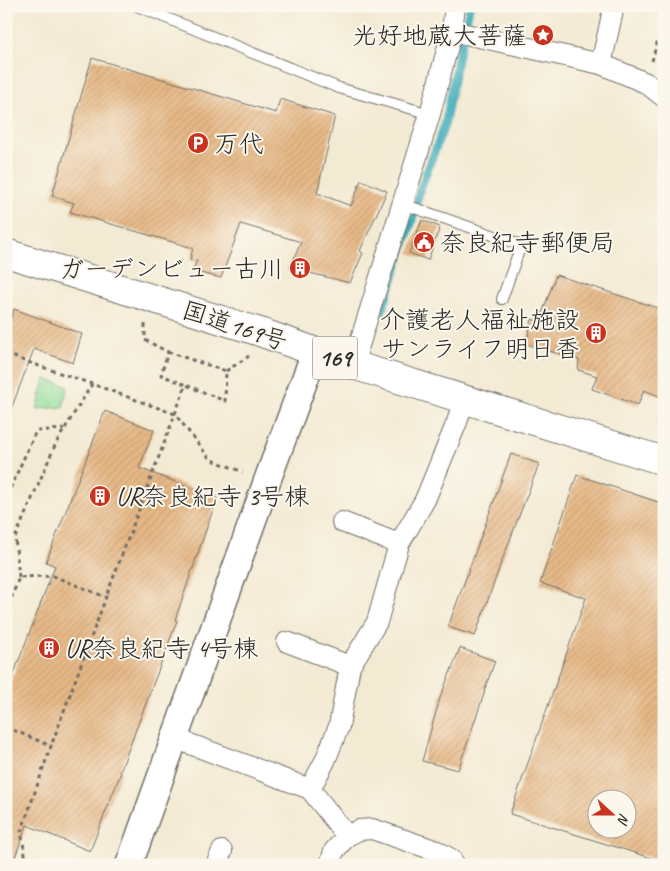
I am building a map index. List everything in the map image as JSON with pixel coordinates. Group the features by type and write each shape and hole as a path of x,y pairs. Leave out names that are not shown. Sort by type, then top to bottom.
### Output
{"highway":[{"name":"国道169号","path":"6,253 664,461"}],"street":[{"path":"353,364 430,114 452,31 455,6"},
{"path":"601,64 614,6"},
{"path":"452,31 601,64 646,83 664,97"},
{"path":"128,865 315,352"},
{"path":"310,789 325,761 339,726 350,666 377,622 399,544 425,500 457,422 464,399"},
{"path":"342,522 399,544"},
{"path":"287,642 350,666"},
{"path":"174,738 310,789 347,836"},
{"path":"330,865 334,852 347,836 359,830 372,829 437,851 455,865"}],"lane":[{"path":"137,6 339,88 430,114"},
{"path":"403,204 521,245 502,298"}],"path":[{"path":"646,83 664,18"},
{"path":"145,297 145,340 168,352 226,371 226,401 161,375 168,352"},
{"path":"6,353 175,414 210,459 267,481"},
{"path":"6,613 19,577 15,538 56,443 92,384"},
{"path":"27,865 21,832 51,746 186,384"},
{"path":"6,495 36,431 65,429"},
{"path":"19,577 54,576 106,597"},
{"path":"6,587 15,590"},
{"path":"6,727 51,746"}],"green space":[{"path":"45,379 68,386 63,407 37,409"}],"building":[{"name":"万代","path":"92,58 276,113 280,99 335,116 317,193 351,206 361,180 387,191 360,251 363,253 350,283 290,268 301,242 241,224 221,278 192,271 197,261 190,260 193,248 70,212 74,203 52,196"},
{"path":"422,220 440,227 428,260 409,253"},
{"name":"介護老人福祉施設 サンライフ明日香","path":"556,275 664,310 664,398 644,390 638,405 592,389 597,376 578,370 579,360 526,344 532,319 539,322"},
{"path":"14,309 82,334 73,363 34,349 8,417 6,417 6,333"},
{"path":"105,411 154,430 139,468 217,498 175,620 177,621 90,851 27,825 12,865 6,865 6,694 55,566 46,562"},
{"path":"511,454 539,464 475,636 448,627"},
{"path":"577,475 664,504 664,862 510,814 586,598 540,583"},
{"path":"460,648 495,661 458,770 422,761 440,698"}],"waterway":[{"path":"382,312 412,222 420,190 445,124 470,6"}],"place":[{"name":"光好地蔵大菩薩","path":"543,35"},
{"name":"万代","path":"198,143"},
{"name":"奈良紀寺郵便局","path":"424,242"},
{"name":"ガーデンビュー古川","path":"300,268"},
{"name":"介護老人福祉施設 サンライフ明日香","path":"596,333"},
{"name":"UR奈良紀寺 3号棟","path":"100,496"},
{"name":"UR奈良紀寺 4号棟","path":"49,648"}]}
